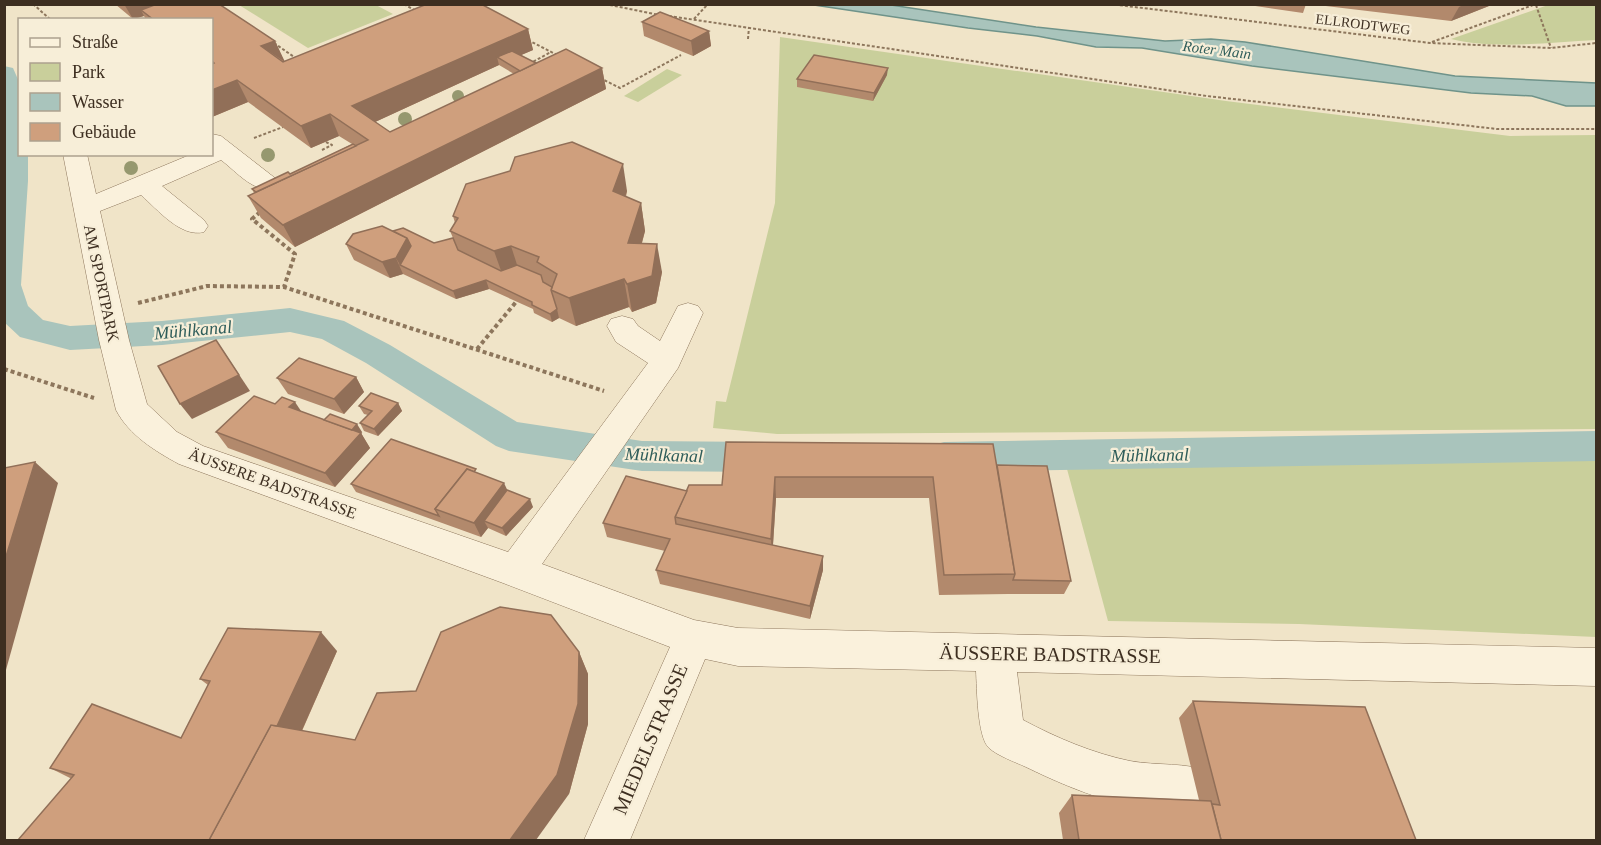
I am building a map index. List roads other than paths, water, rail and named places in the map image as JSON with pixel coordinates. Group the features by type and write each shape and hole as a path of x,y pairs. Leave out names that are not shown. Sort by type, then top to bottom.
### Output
{"street":[{"path":"217,146 266,183"},
{"name":"AM SPORTPARK","path":"75,156 111,327 132,410"},
{"path":"86,207 144,185 198,156"},
{"path":"144,185 195,226"},
{"path":"516,572 667,360 688,313"},
{"path":"622,326 627,334 667,360"},
{"name":"ÄUSSERE BADSTRASSE","path":"132,410 165,441 191,455 694,638 738,647 1596,667"},
{"name":"MIEDELSTRASSE","path":"607,840 694,638"},
{"path":"994,652 1003,732 1040,753 1087,771 1150,786 1196,788"}],"water":[{"name":"Roter Main","path":"814,5 891,5 1036,27 1165,41 1211,39 1245,42 1455,76 1596,83 1596,106 1566,106 1532,96 1471,93 1252,66 1142,48 1096,47 1037,36"}],"waterway":[{"name":"Mühlkanal","path":"4,73 14,111 14,181 5,285 13,311 32,329 70,338 162,333 290,320 332,329 378,354 509,436 642,456 776,457"},
{"name":"Mühlkanal","path":"944,457 1596,446"}]}
